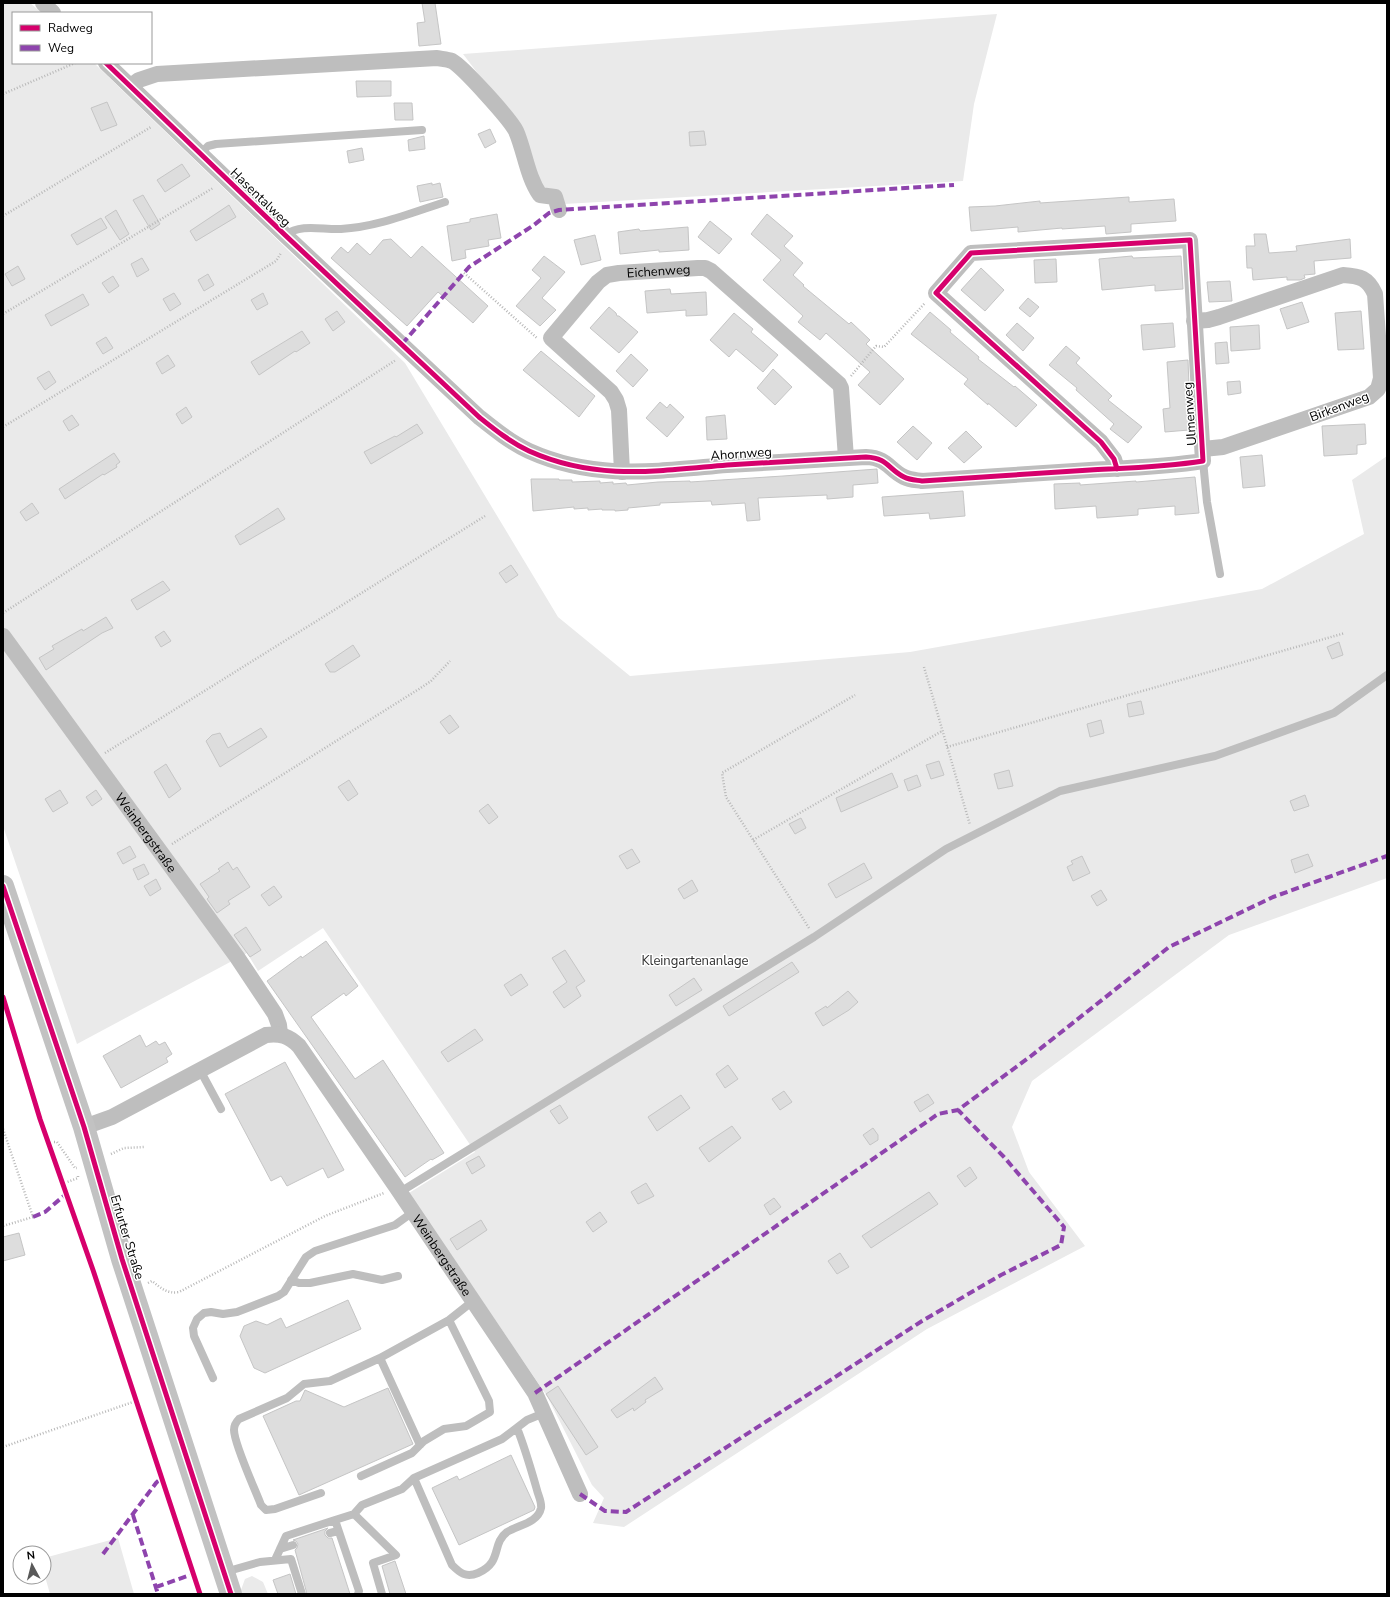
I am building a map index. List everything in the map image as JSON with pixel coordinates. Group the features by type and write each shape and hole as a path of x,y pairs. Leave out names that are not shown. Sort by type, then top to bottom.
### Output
{"main road":[{"name":"Erfurter Straße","path":"3,886 84,1127 132,1290 231,1594"}],"street":[{"path":"43,3 52,12"},
{"path":"131,86 139,80 157,74 429,58 450,60 459,66 515,129 522,145 534,185 540,195 555,197 559,210"},
{"name":"Hasentalweg","path":"107,64 288,238 405,347"},
{"name":"Ulmenweg","path":"936,293 971,253 1190,240 1203,455 1182,465 1117,469"},
{"name":"Eichenweg","path":"560,346 551,338 598,282 607,275 706,268 822,368 839,384 841,388"},
{"name":"Birkenweg","path":"1194,320 1208,320 1219,317 1343,275 1353,275 1364,279 1371,284 1375,294 1381,378 1378,389 1369,397 1203,455"},
{"path":"936,293 1101,442 1114,459 1117,469"},
{"path":"560,346 611,392 616,400 620,417 622,472"},
{"name":"Ahornweg","path":"405,347 479,417 512,441 542,456 598,471 622,472 866,457 880,459 888,463 903,477 922,481 1117,469"},
{"path":"841,388 846,458"},
{"name":"Weinbergstraße","path":"3,636 238,957 275,1014 280,1034 294,1040 299,1046 535,1393 580,1494"},
{"path":"84,1127 112,1117 266,1035 280,1034"}],"lane":[{"path":"200,154 208,146 216,144 422,130"},
{"path":"288,238 292,230 304,228 342,229 382,223 445,202"},
{"path":"1203,455 1207,502 1220,574"},
{"path":"398,1190 814,937 946,849 1060,791 1215,756 1334,713 1387,675"},
{"path":"200,1070 221,1109"},
{"path":"213,1378 194,1336 193,1328 197,1319 204,1313 211,1312 223,1314 237,1312 278,1296 284,1292 306,1258 315,1251 395,1225 413,1212"},
{"path":"291,1280 299,1283 310,1283 353,1274 382,1280 398,1276"},
{"path":"321,1493 275,1509 266,1510 261,1505 236,1442 234,1431 239,1418 287,1398 304,1384 330,1381 380,1358 448,1320 473,1301"},
{"path":"361,1476 412,1453 420,1445 444,1429 466,1426 490,1412 489,1401 448,1320"},
{"path":"380,1358 420,1445"},
{"path":"275,1560 286,1536 354,1514 362,1505 402,1489 414,1478 502,1439 527,1420 544,1413"},
{"path":"414,1478 452,1565 460,1573 467,1576 485,1570 491,1565 495,1558 501,1538 508,1532 537,1516 541,1508 529,1460 517,1428"},
{"path":"354,1514 396,1556 373,1563 382,1594"},
{"path":"335,1520 334,1532 359,1591 358,1594"},
{"path":"280,1549 293,1545"},
{"path":"224,1573 260,1562 291,1559 302,1594"}],"path":[{"path":"3,94 73,64"},
{"path":"3,216 159,122 162,118"},
{"path":"3,314 220,184 225,178"},
{"path":"3,427 276,261 288,238"},
{"path":"464,273 551,350 560,346"},
{"path":"841,388 876,346 884,347 928,299 936,293"},
{"path":"3,613 388,366 405,347"},
{"path":"95,760 484,516"},
{"path":"947,747 1345,633"},
{"path":"161,851 419,689 450,661"},
{"path":"924,666 973,835"},
{"path":"814,937 726,797 722,773 855,695"},
{"path":"753,840 942,731"},
{"path":"3,1129 33,1217 3,1226"},
{"path":"62,1184 78,1178 75,1168"},
{"path":"132,1290 152,1281 160,1288 168,1292 179,1292 325,1216 398,1190"},
{"path":"3,1447 136,1401"}],"green space":[{"name":"Kleingartenanlage","path":"3,3 30,3 41,12 12,12 12,64 95,64 405,363 558,617 630,676 910,652 1262,589 1364,534 1352,480 1387,456 1387,878 1229,935 1032,1081 1012,1127 1029,1172 1085,1246 927,1329 624,1527 593,1523 604,1498 592,1485 547,1396 409,1193 475,1152 323,928 258,971 247,953 77,1044 3,826"},
{"path":"997,14 974,104 963,181 564,204 541,188 521,130 463,54"},
{"path":"118,1538 134,1594 50,1594 47,1585 52,1585 52,1556"},
{"path":"252,1576 263,1582 268,1594 242,1594 241,1590 245,1579"}],"building":[{"path":"422,3 435,3 441,44 419,46 417,23 425,22"},
{"path":"356,81 391,81 391,96 357,97"},
{"path":"107,102 117,125 101,131 91,108"},
{"path":"394,103 412,103 413,120 395,120"},
{"path":"490,129 496,142 485,148 478,134"},
{"path":"704,131 706,145 690,146 689,132"},
{"path":"424,136 425,149 409,151 408,140"},
{"path":"362,148 364,160 349,163 347,151"},
{"path":"182,164 190,176 165,192 157,180"},
{"path":"432,183 432,185 440,183 443,197 420,202 417,186"},
{"path":"143,195 160,224 151,230 133,200"},
{"path":"1129,197 1129,202 1174,199 1176,221 1131,224 1131,232 1106,234 1105,226 1018,232 1018,227 971,231 969,207 1040,201 1040,203"},
{"path":"229,205 236,217 196,241 190,231"},
{"path":"116,210 129,234 120,240 105,217"},
{"path":"497,214 501,238 488,240 489,246 465,250 466,258 452,261 447,226 470,222 470,219"},
{"path":"767,214 793,236 784,246 803,263 793,275 804,285 803,286 849,324 851,322 870,340 866,344 904,379 880,405 858,385 870,372 826,333 820,340 798,322 803,316 763,280 781,260 751,234"},
{"path":"101,218 107,228 77,245 71,235"},
{"path":"710,221 732,239 719,254 698,237"},
{"path":"688,227 689,250 659,252 659,250 620,254 618,232 639,229 640,231"},
{"path":"1254,234 1266,234 1269,253 1297,251 1296,246 1350,239 1351,258 1314,261 1315,274 1304,275 1305,278 1300,280 1287,280 1287,277 1253,280 1252,268 1247,268 1246,246 1255,246"},
{"path":"595,235 601,260 581,265 574,240"},
{"path":"391,239 411,258 422,246 488,306 473,323 438,292 407,326 331,258 341,247 348,253 357,243 370,255 383,240"},
{"path":"544,256 565,272 542,298 556,310 540,326 516,306 541,278 532,270"},
{"path":"1132,256 1133,258 1181,256 1183,289 1155,291 1155,285 1102,290 1099,259"},
{"path":"142,258 149,270 137,277 131,264"},
{"path":"1056,259 1057,282 1035,283 1034,260"},
{"path":"18,266 25,279 12,286 5,274"},
{"path":"981,268 1004,290 985,311 961,290"},
{"path":"208,274 214,285 204,291 198,280"},
{"path":"113,276 119,286 109,293 102,283"},
{"path":"1230,281 1232,301 1209,302 1207,282"},
{"path":"670,289 671,294 706,292 707,315 686,316 686,310 647,313 645,291"},
{"path":"174,293 181,304 170,311 163,299"},
{"path":"263,293 268,304 257,310 251,300"},
{"path":"83,294 89,305 51,326 45,315"},
{"path":"1028,298 1039,307 1030,317 1019,308"},
{"path":"1302,302 1309,322 1287,329 1280,309"},
{"path":"609,307 616,313 617,316 619,316 638,332 619,353 590,328"},
{"path":"337,311 345,322 333,331 325,319"},
{"path":"1361,311 1364,349 1338,350 1335,313"},
{"path":"930,312 951,330 950,332 979,357 978,359 1014,387 1015,386 1037,405 1016,427 964,384 968,379 911,334"},
{"path":"734,313 753,329 751,332 778,355 763,372 736,349 729,357 710,340"},
{"path":"1017,323 1034,338 1023,351 1006,335"},
{"path":"1173,323 1175,347 1143,350 1141,325"},
{"path":"1259,325 1260,349 1231,351 1230,327"},
{"path":"302,331 310,343 259,375 251,362"},
{"path":"106,337 113,348 103,354 96,343"},
{"path":"1227,342 1229,363 1216,364 1215,343"},
{"path":"1066,346 1080,358 1076,363 1112,396 1108,400 1142,427 1128,443 1110,429 1114,424 1076,390 1077,388 1049,365"},
{"path":"541,351 595,396 579,417 523,370"},
{"path":"631,354 648,370 633,387 616,371"},
{"path":"168,355 175,366 162,374 156,363"},
{"path":"1188,360 1189,386 1185,386 1189,430 1165,432 1163,409 1170,408 1167,362"},
{"path":"773,369 792,387 775,405 757,388"},
{"path":"49,371 56,382 45,390 37,378"},
{"path":"1240,381 1241,393 1228,395 1227,382"},
{"path":"660,402 667,408 670,404 684,417 667,437 646,418"},
{"path":"186,407 192,417 182,424 176,414"},
{"path":"72,415 79,425 69,431 63,421"},
{"path":"725,415 727,439 707,440 706,417"},
{"path":"417,424 423,433 371,464 364,452 395,436 396,437"},
{"path":"1365,424 1366,444 1357,445 1357,454 1324,456 1322,426"},
{"path":"913,426 932,443 917,460 897,442"},
{"path":"966,431 982,447 964,463 948,448"},
{"path":"114,453 120,462 116,465 117,467 104,475 103,474 65,499 59,489"},
{"path":"1262,455 1265,486 1243,488 1240,457"},
{"path":"877,469 878,483 853,485 853,497 827,499 827,495 758,498 760,520 747,521 745,503 712,505 711,501 660,503 660,505 628,508 628,510 615,511 602,509 588,510 588,508 574,509 574,507 533,511 531,479 559,479 572,480 572,482 600,481 600,483 613,482 613,484 626,483 627,485"},
{"path":"1195,477 1199,513 1175,515 1175,506 1138,509 1138,515 1097,518 1096,506 1055,509 1054,484 1080,483 1080,485"},
{"path":"963,491 965,516 930,519 929,513 884,516 882,497"},
{"path":"32,503 39,513 26,521 20,512"},
{"path":"278,508 285,519 240,545 235,536"},
{"path":"511,565 518,575 506,583 499,573"},
{"path":"163,581 170,590 137,610 131,600"},
{"path":"106,617 113,628 102,633 46,670 39,658 54,649 52,646 82,629 83,631"},
{"path":"164,631 171,641 161,647 155,637"},
{"path":"1339,642 1343,655 1332,659 1327,647"},
{"path":"353,645 360,656 335,672 330,672 325,664"},
{"path":"1141,701 1144,714 1129,717 1127,704"},
{"path":"450,715 459,727 449,734 440,722"},
{"path":"1101,720 1104,733 1090,737 1087,724"},
{"path":"261,728 267,737 220,767 206,741 212,735 220,733 228,748"},
{"path":"939,761 944,775 931,779 926,765"},
{"path":"166,764 181,789 169,798 154,772"},
{"path":"1009,770 1013,786 998,789 994,774"},
{"path":"892,773 898,787 841,812 836,798"},
{"path":"917,775 921,786 908,791 904,780"},
{"path":"349,780 358,794 348,801 338,787"},
{"path":"60,790 68,803 53,812 45,799"},
{"path":"96,790 102,799 92,806 86,797"},
{"path":"1305,795 1309,806 1294,811 1290,801"},
{"path":"488,804 498,817 489,824 479,811"},
{"path":"801,818 806,828 795,834 789,824"},
{"path":"130,846 136,857 123,864 117,853"},
{"path":"632,849 640,862 627,869 619,856"},
{"path":"1308,854 1313,866 1295,873 1291,860"},
{"path":"1082,856 1090,873 1073,881 1067,867 1073,864 1071,861"},
{"path":"228,862 233,870 237,867 250,887 228,901 230,904 217,913 207,899 209,897 200,884 220,871 218,869"},
{"path":"864,863 872,878 836,898 828,884"},
{"path":"144,864 149,874 138,880 133,869"},
{"path":"156,879 161,889 150,896 144,886"},
{"path":"692,880 698,891 684,899 678,889"},
{"path":"274,886 282,897 269,906 261,895"},
{"path":"1101,890 1107,900 1097,906 1091,896"},
{"path":"246,927 261,950 250,957 234,935"},
{"path":"326,941 358,986 346,996 344,993 311,1017 355,1079 383,1060 444,1153 432,1160 431,1159 405,1177 267,981 301,956 302,958"},
{"path":"565,950 585,981 576,987 581,996 564,1008 553,992 567,982 552,958"},
{"path":"792,962 799,972 729,1016 723,1006"},
{"path":"521,974 528,985 511,996 504,985"},
{"path":"694,978 702,990 676,1006 669,995"},
{"path":"848,991 858,1002 849,1010 823,1026 815,1013 826,1006 827,1008"},
{"path":"475,1029 483,1040 448,1062 441,1052"},
{"path":"140,1035 146,1047 156,1041 159,1045 165,1042 172,1054 166,1058 168,1062 121,1088 103,1056"},
{"path":"285,1062 344,1170 328,1178 323,1168 287,1186 281,1176 271,1181 225,1094"},
{"path":"728,1065 738,1079 725,1088 716,1074"},
{"path":"784,1091 792,1102 780,1110 772,1099"},
{"path":"928,1094 934,1103 920,1112 914,1102"},
{"path":"681,1095 690,1108 657,1131 648,1117"},
{"path":"560,1105 568,1118 559,1124 550,1111"},
{"path":"732,1126 741,1138 709,1162 699,1148"},
{"path":"873,1128 878,1135 878,1140 870,1145 863,1135"},
{"path":"479,1156 485,1166 472,1174 466,1163"},
{"path":"970,1167 977,1178 965,1187 957,1176"},
{"path":"646,1183 654,1196 638,1204 631,1192"},
{"path":"929,1192 938,1204 871,1248 862,1236"},
{"path":"774,1198 781,1207 770,1215 764,1205"},
{"path":"600,1212 607,1222 593,1232 586,1222"},
{"path":"481,1220 487,1230 457,1250 450,1239"},
{"path":"19,1233 25,1255 3,1261 3,1237"},
{"path":"840,1253 849,1267 837,1274 828,1261"},
{"path":"348,1300 361,1329 265,1373 254,1368 240,1336 244,1326 256,1321 267,1325 281,1318 286,1328"},
{"path":"655,1377 663,1389 645,1400 646,1402 634,1411 633,1408 617,1418 611,1410"},
{"path":"558,1386 598,1447 586,1455 546,1394"},
{"path":"388,1388 413,1444 299,1495 263,1416 296,1401 300,1401 305,1390 344,1407"},
{"path":"511,1455 535,1507 534,1510 459,1545 432,1488 457,1476 459,1480"},
{"path":"328,1528 325,1531 325,1535 328,1538 332,1538 350,1594 307,1594 295,1550 298,1544 293,1540"},
{"path":"395,1561 406,1594 390,1594 382,1566"},
{"path":"290,1574 296,1594 278,1594 273,1580"}],"marked path":[{"path":"402,344 469,267 534,225 549,213 559,210 954,185"},
{"path":"535,1393 938,1114 958,1110 1031,1056 1169,947 1273,897 1387,856"},
{"path":"580,1494 605,1511 626,1512 922,1321 1001,1275 1061,1245 1064,1227 1004,1157 958,1110"},
{"path":"33,1217 45,1212 66,1194"},
{"path":"103,1554 161,1478"},
{"path":"133,1515 158,1594"},
{"path":"156,1587 193,1574"}],"cycle path":[{"path":"107,64 285,235 479,417 496,431 529,451 578,467 626,472 866,457 879,459 906,478 922,481 1117,469"},
{"path":"1190,240 1203,461 1175,465 1117,469 1114,459 1101,442 936,293 971,253 1190,240"},
{"path":"3,886 84,1127 122,1259 231,1594"},
{"path":"3,997 40,1119 93,1270 200,1594"}]}
